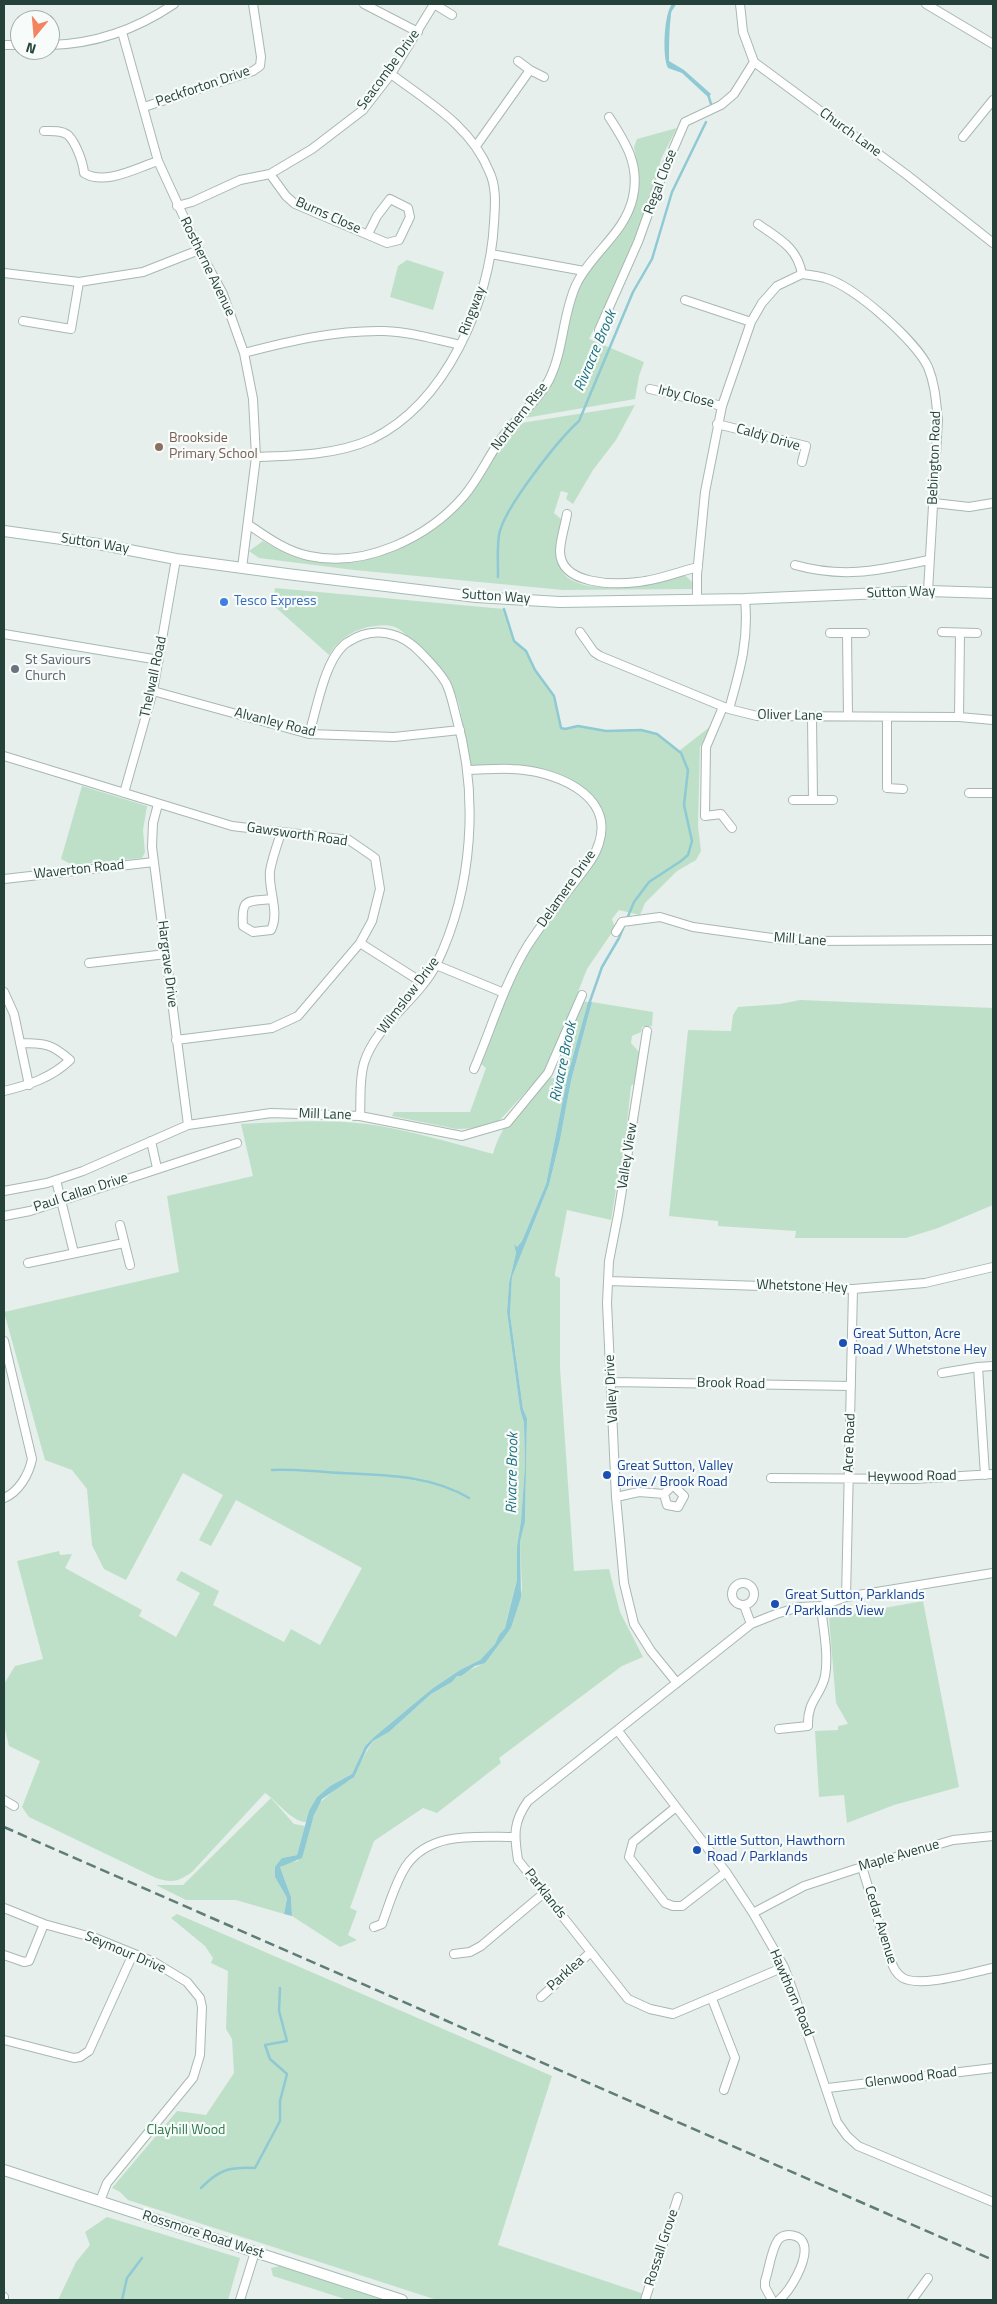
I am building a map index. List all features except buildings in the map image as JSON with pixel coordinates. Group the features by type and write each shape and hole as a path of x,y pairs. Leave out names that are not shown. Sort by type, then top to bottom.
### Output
{"main road":[{"name":"Sutton Way","path":"4,531 98,544 176,559 476,597 560,602 745,599 928,591 993,593"},
{"name":"Rossmore Road West","path":"4,2170 402,2300"}],"street":[{"path":"60,44 92,40 122,32 174,4"},
{"name":"Peckforton Drive","path":"144,107 253,71 260,66 261,58 253,4"},
{"path":"364,4 418,32"},
{"name":"Seacombe Drive","path":"177,206 192,202 240,180 270,174 304,155 363,110 391,74 434,4 452,14"},
{"path":"740,4 743,32 754,62"},
{"path":"926,4 993,44"},
{"name":"Rostherne Avenue","path":"122,32 158,161 177,206 223,294 244,353 253,399 256,457 249,525 242,568"},
{"path":"518,61 544,77"},
{"name":"Church Lane","path":"754,62 914,180 993,243"},
{"name":"Regal Close","path":"598,330 638,242 661,178 685,122 722,106 734,94 754,62"},
{"path":"476,146 530,70"},
{"name":"Ringway","path":"256,457 302,456 351,446 372,439 411,412 428,395 460,344 482,294 491,254 494,189 490,172 476,146 449,118 391,74"},
{"path":"963,137 993,100"},
{"name":"Northern Rise","path":"249,525 280,546 310,556 336,558 386,550 423,532 465,495 506,433 528,408 549,379 560,346 565,312 584,271 592,258 622,224 633,197 635,175 632,157 628,146 609,117"},
{"path":"44,131 57,131 67,135 80,158 84,173 90,177 105,178 158,161"},
{"name":"Burns Close","path":"270,174 295,204 387,243 399,240 410,217 408,208 390,199 376,216 368,234"},
{"path":"697,600 705,492 722,406 751,322 762,303 777,286 802,274 801,265 792,248 758,224"},
{"path":"4,274 79,282 143,272 199,250"},
{"path":"491,254 584,271"},
{"name":"Bebington Road","path":"802,274 826,278 852,292 887,320 914,347 927,366 936,395 938,420 928,591"},
{"path":"23,321 71,329 79,282"},
{"path":"686,300 751,322"},
{"path":"244,353 298,339 340,333 385,331 460,344"},
{"name":"Irby Close","path":"650,389 722,406"},
{"name":"Caldy Drive","path":"717,424 806,446 802,462"},
{"path":"934,503 969,507 993,503"},
{"path":"567,514 560,553 569,572 579,578 591,581 638,582 698,567"},
{"name":"Thelwall Road","path":"124,793 153,691 176,559"},
{"path":"795,565 813,570 860,574 929,560"},
{"path":"732,828 721,814 705,816 706,747 726,708 745,652 748,624 745,599"},
{"name":"Wilmslow Drive","path":"309,734 330,665 337,652 347,642 365,633 382,631 401,637 421,652 445,681 460,730 467,770 469,812 464,882 453,922 436,965 370,1049 362,1074 360,1116"},
{"name":"Oliver Lane","path":"580,632 594,652 600,656 726,708 757,716 960,717 993,720"},
{"path":"942,632 977,633"},
{"path":"830,633 865,633"},
{"path":"847,633 848,716"},
{"path":"960,633 960,717"},
{"path":"4,634 159,660"},
{"name":"Alvanley Road","path":"153,691 309,734 394,737 460,730"},
{"path":"812,717 813,800"},
{"path":"887,718 887,788 903,789"},
{"name":"Gawsworth Road","path":"4,756 232,826 349,840 375,858 380,889 372,921 360,943 308,1005 287,1022 272,1028 176,1040"},
{"name":"Delamere Drive","path":"467,770 513,769 542,773 560,779 589,797 595,805 602,831 599,844 587,867 529,944 510,976 474,1070"},
{"path":"969,793 993,793"},
{"path":"793,800 833,800"},
{"name":"Hargrave Drive","path":"158,804 153,824 154,862 188,1125"},
{"path":"272,899 248,902 244,905 242,909 243,926 254,932 271,930 274,924 270,872 280,833"},
{"name":"Waverton Road","path":"4,879 154,862"},
{"name":"Mill Lane","path":"616,932 622,922 660,916 693,927 779,939 882,942 993,940"},
{"path":"360,943 422,983"},
{"path":"88,963 166,954"},
{"path":"436,965 504,993"},
{"path":"4,992 14,1014 29,1085"},
{"name":"Mill Lane","path":"4,1191 56,1180 188,1125 271,1113 360,1116 462,1136 507,1123 548,1074 582,995"},
{"name":"Valley View","path":"608,1281 609,1261 620,1205 647,1031"},
{"path":"4,1091 29,1085 53,1075 70,1060 55,1047 41,1043 20,1043"},
{"path":"151,1141 158,1168"},
{"name":"Paul Callan Drive","path":"4,1216 30,1211 237,1143"},
{"path":"56,1180 74,1253"},
{"path":"120,1225 130,1265"},
{"path":"28,1263 124,1243"},
{"name":"Whetstone Hey","path":"608,1281 853,1289 925,1283 993,1267"},
{"name":"Valley Drive","path":"608,1281 607,1303 616,1497 624,1583 634,1624 651,1651 677,1683"},
{"name":"Acre Road","path":"846,1597 853,1289"},
{"path":"4,1341 32,1459 30,1470 24,1480 16,1490 4,1498"},
{"path":"942,1373 993,1366"},
{"path":"978,1367 989,1475"},
{"name":"Brook Road","path":"612,1382 851,1386"},
{"name":"Heywood Road","path":"771,1478 914,1479 989,1475"},
{"path":"616,1497 639,1492 664,1494"},
{"name":"Parklands","path":"784,1967 673,2014 650,2009 628,1999 518,1860 514,1837 518,1816 528,1801 751,1624 800,1607 821,1606 846,1597 993,1573"},
{"path":"744,1605 751,1624"},
{"path":"778,1729 808,1726 808,1714 814,1696 822,1684 826,1666 821,1606"},
{"name":"Hawthorn Road","path":"618,1731 726,1872 753,1913 784,1967 828,2088 837,2122 847,2136 858,2146 993,2202"},
{"path":"4,1800 14,1806"},
{"path":"676,1807 632,1842 629,1848 629,1857 665,1903 673,1906 682,1906 726,1872"},
{"name":"Maple Avenue","path":"753,1913 804,1886 862,1867 953,1840 993,1836"},
{"path":"374,1927 382,1924 406,1867 421,1850 441,1841 457,1838 514,1837"},
{"name":"Cedar Avenue","path":"862,1867 894,1970 904,1978 914,1981 927,1980 993,1968"},
{"path":"454,1954 470,1952 481,1946 544,1892"},
{"name":"Seymour Drive","path":"4,1908 44,1924 95,1938 154,1962 187,1982 200,1998 202,2007 200,2055 193,2078 107,2183 100,2201"},
{"path":"4,1956 24,1962 29,1961 44,1924"},
{"name":"Parklea","path":"541,1997 591,1952"},
{"path":"4,2040 74,2058 86,2055 107,2014 133,1954"},
{"path":"712,1999 735,2058 724,2090"},
{"name":"Glenwood Road","path":"828,2088 993,2068"},
{"name":"Rossall Grove","path":"645,2300 678,2197"},
{"path":"772,2300 765,2287 765,2282 776,2247 779,2240 795,2235 800,2238 804,2245 802,2257 791,2289 779,2300"},
{"path":"240,2300 256,2252"},
{"path":"912,2300 928,2278"}],"green space":[{"path":"677,128 662,157 633,249 589,339 644,362 639,376 635,399 525,418 547,390 579,286 600,255 626,224 638,188 638,169 634,147 637,139"},
{"path":"407,260 444,272 433,310 390,297 398,266"},
{"path":"635,405 616,440 593,470 573,504 566,499 568,493 561,491 554,513 561,519 557,548 559,565 563,573 570,579 588,586 627,586 660,576 680,574 692,582 692,589 563,590 354,570 259,558 249,551 263,541 291,555 327,561 370,554 400,545 437,527 459,507 474,490 501,446 521,423"},
{"path":"275,588 504,609 514,641 526,651 535,670 554,696 561,728 580,726 607,731 653,733 669,742 679,751 711,726 700,747 698,826 701,851 696,860 677,871 645,903 640,915 619,910 612,919 615,928 587,969 548,1068 499,1121 488,1128 456,1129 392,1116 394,1112 470,1112 486,1068 481,1064 481,1059 525,959 544,928 576,889 591,867 602,845 606,824 600,804 581,787 546,771 518,765 485,767 471,765 464,746 460,709 452,688 434,662 403,632 393,626 361,629 343,639 329,655 273,605"},
{"path":"82,786 147,806 143,830 145,852 142,858 73,865 61,859"},
{"path":"800,1000 993,1008 993,1205 938,1228 906,1238 795,1238 796,1231 718,1226 718,1221 669,1216 688,1030 731,1031 733,1015 738,1007 780,1004"},
{"path":"582,1001 588,1002 568,1074 546,1184 522,1241 517,1247 514,1245 516,1253 509,1283 507,1312 520,1409 524,1423 525,1466 517,1546 517,1580 505,1628 495,1644 480,1660 460,1670 433,1688 374,1737 365,1746 352,1774 330,1786 317,1797 306,1822 290,1815 265,1793 192,1872 179,1880 166,1881 156,1878 29,1817 22,1807 40,1761 9,1746 4,1725 4,1684 15,1666 43,1659 17,1561 59,1551 60,1555 72,1554 65,1568 142,1610 139,1616 176,1637 200,1593 176,1580 181,1571 219,1591 213,1605 284,1642 291,1629 320,1645 362,1568 236,1500 211,1546 199,1540 223,1495 183,1473 126,1580 104,1569 92,1545 87,1489 72,1470 45,1460 4,1312 179,1272 167,1196 253,1176 241,1124 320,1121 351,1122 415,1133 493,1154 508,1122 524,1103 550,1078 565,1079 556,1070"},
{"path":"592,1002 653,1012 652,1026 642,1027 641,1032 632,1036 631,1043 639,1052 635,1083 631,1086 623,1162 620,1166 611,1220 567,1210 555,1273 555,1276 560,1278 560,1368 574,1571 609,1569 620,1612 643,1657 622,1666 499,1758 501,1763 437,1813 423,1808 374,1841 350,1908 357,1911 348,1935 357,1940 340,1947 292,1916 291,1897 280,1867 289,1862 298,1861 318,1804 343,1783 350,1780 373,1741 389,1732 431,1694 452,1682 457,1676 480,1665 511,1628 522,1589 520,1542 525,1522 527,1418 523,1409 510,1314 512,1277 549,1185 571,1081"},
{"path":"923,1601 959,1787 894,1805 847,1823 844,1795 819,1797 815,1731 838,1730 838,1726 848,1724 836,1703 829,1618"},
{"path":"271,1798 294,1824 305,1826 297,1855 282,1858 275,1877 287,1898 284,1914 236,1900 186,1900 156,1885 183,1885"},
{"name":"Clayhill Wood","path":"177,1914 552,2076 498,2245 647,2295 645,2300 437,2300 128,2200 120,2192 112,2188 177,2111 206,2115 234,2073 232,2039 226,2029 228,1971 211,1963 213,1958 205,1946 171,1918"},
{"path":"107,2217 240,2258 228,2300 58,2300 76,2262 90,2245 85,2232"},
{"path":"280,2266 383,2300 348,2300 273,2276 271,2268"}],"water":[{"path":"672,4 676,4 671,14 669,61 684,70 711,94 708,97 682,73 668,68 665,54 665,35 667,17"},
{"path":"588,1002 592,1002 571,1081 549,1185 512,1277 510,1314 523,1409 527,1418 525,1522 520,1542 521,1597 511,1628 485,1663 475,1666 461,1676 457,1676 452,1682 431,1694 389,1732 373,1741 367,1749 354,1777 322,1799 314,1815 302,1858 280,1867 291,1897 292,1916 284,1914 287,1898 275,1877 275,1867 282,1858 297,1855 309,1811 317,1797 330,1786 352,1774 365,1746 374,1737 433,1688 460,1670 480,1660 495,1644 505,1628 517,1580 517,1546 525,1466 524,1423 520,1409 507,1312 509,1283 516,1253 514,1244 517,1247 522,1241 546,1184 568,1074"}],"waterway":[{"name":"Rivracre Brook","path":"708,94 711,104"},
{"name":"Rivracre Brook","path":"498,577 498,540 503,523 533,475 579,421 633,292 652,259 672,192 706,122"},
{"name":"Rivracre Brook","path":"504,609 514,641 526,651 535,670 554,696 561,728 578,726 606,731 641,730 657,734 681,753 688,770 684,805 692,841 688,855 649,882 634,902 619,938 602,967 589,1004"},
{"path":"272,1470 381,1475 417,1479 452,1490 469,1498"},
{"name":"Rivacre Brook","path":"201,2188 225,2170 255,2168 280,2121 280,2101 287,2074 270,2059 265,2045 287,2041 279,2011 280,1988"},
{"name":"Rivacre Brook","path":"122,2300 127,2278 142,2258"}],"railway":[{"path":"4,1827 993,2260"}],"place":[{"name":"Brookside Primary School","path":"159,447"},
{"name":"Tesco Express","path":"224,602"},
{"name":"St Saviours Church","path":"15,669"},
{"name":"Great Sutton, Acre Road / Whetstone Hey","path":"843,1343"},
{"name":"Great Sutton, Valley Drive / Brook Road","path":"607,1475"},
{"name":"Great Sutton, Parklands / Parklands View","path":"775,1604"},
{"name":"Little Sutton, Hawthorn Road / Parklands","path":"697,1850"}]}
